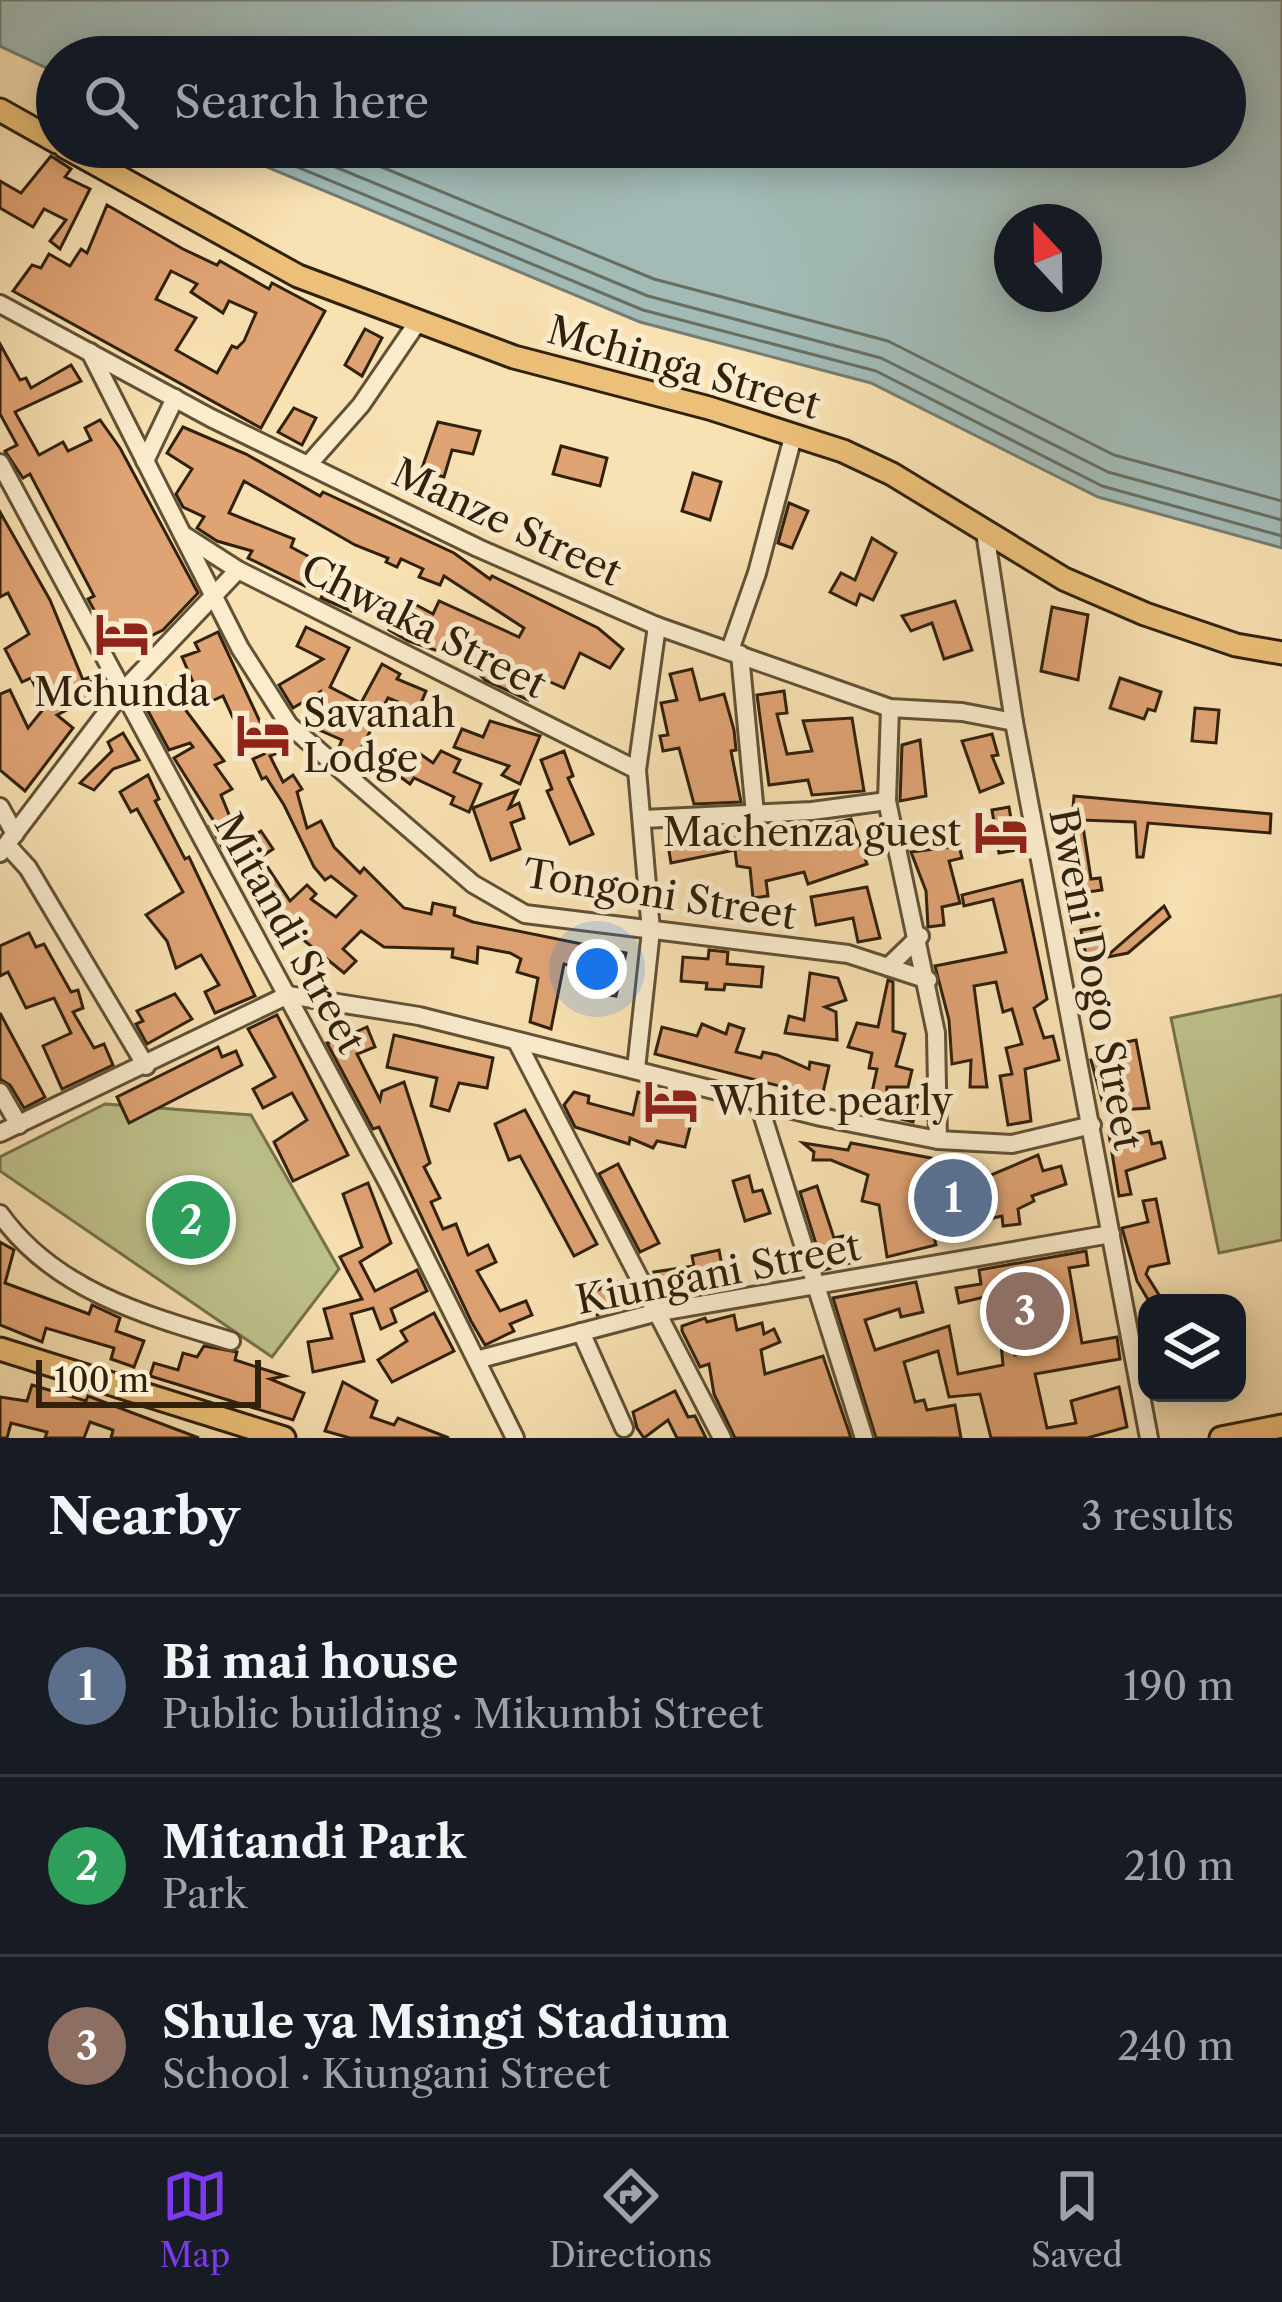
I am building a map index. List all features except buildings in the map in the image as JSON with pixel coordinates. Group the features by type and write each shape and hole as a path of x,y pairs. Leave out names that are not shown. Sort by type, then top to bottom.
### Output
{"main road":[{"path":"0,110 36,130"},
{"name":"Mchinga Street","path":"103,168 298,277 514,357 794,433 892,474 1064,579 1144,614 1236,645 1282,653"},
{"path":"0,1349 284,1438"},
{"path":"1221,1438 1282,1426"}],"street":[{"name":"Manze Street","path":"0,304 308,465 478,548 657,626 890,708 962,712 1014,722"},
{"path":"308,465 361,405 418,323"},
{"name":"Tongoni Street","path":"90,352 240,648 289,725 473,884 525,914 848,954 928,980"},
{"path":"146,460 175,398"},
{"path":"755,814 735,652 794,433"},
{"name":"Mitandi Street","path":"0,463 288,995 480,1359 515,1438"},
{"name":"Bweni Dogo Street","path":"985,532 1014,722 1148,1438"},
{"name":"Chwaka Street","path":"184,536 238,571 637,770"},
{"path":"7,844 123,691 238,571"},
{"path":"636,1069 651,931 637,770 657,626"},
{"path":"890,708 887,801 928,980 937,1050 938,1139"},
{"path":"643,818 755,814 887,801"},
{"path":"0,807 7,844 28,868 146,1066"},
{"path":"888,967 920,936"},
{"path":"0,1133 288,995 359,1003 938,1139 1012,1144 1092,1126"},
{"path":"517,1042 722,1438"},
{"path":"0,1092 19,1125"},
{"path":"757,1098 865,1438"},
{"path":"0,1214 53,1268 95,1293 136,1313 230,1341"},
{"name":"Kiungani Street","path":"480,1359 654,1313 1111,1234"},
{"path":"580,1333 624,1428"}],"green space":[{"path":"1282,995 1282,1240 1219,1253 1171,1018"},
{"path":"105,1104 251,1115 339,1269 272,1357 0,1171 0,1157"}],"water":[{"path":"0,0 1282,0 1282,548 1098,497 871,383 640,322 270,168 1246,168 1246,36 36,36 36,63 0,46"}],"place":[{"name":"Mchunda","path":"122,634"},
{"name":"Savanah Lodge","path":"263,735"},
{"name":"Machenza guest","path":"1001,832"},
{"name":"White pearly","path":"671,1101"},
{"name":"Bi mai house","path":"953,1198"},
{"name":"Mitandi Park","path":"191,1220"},
{"name":"Shule ya Msingi Stadium","path":"1025,1311"}]}
